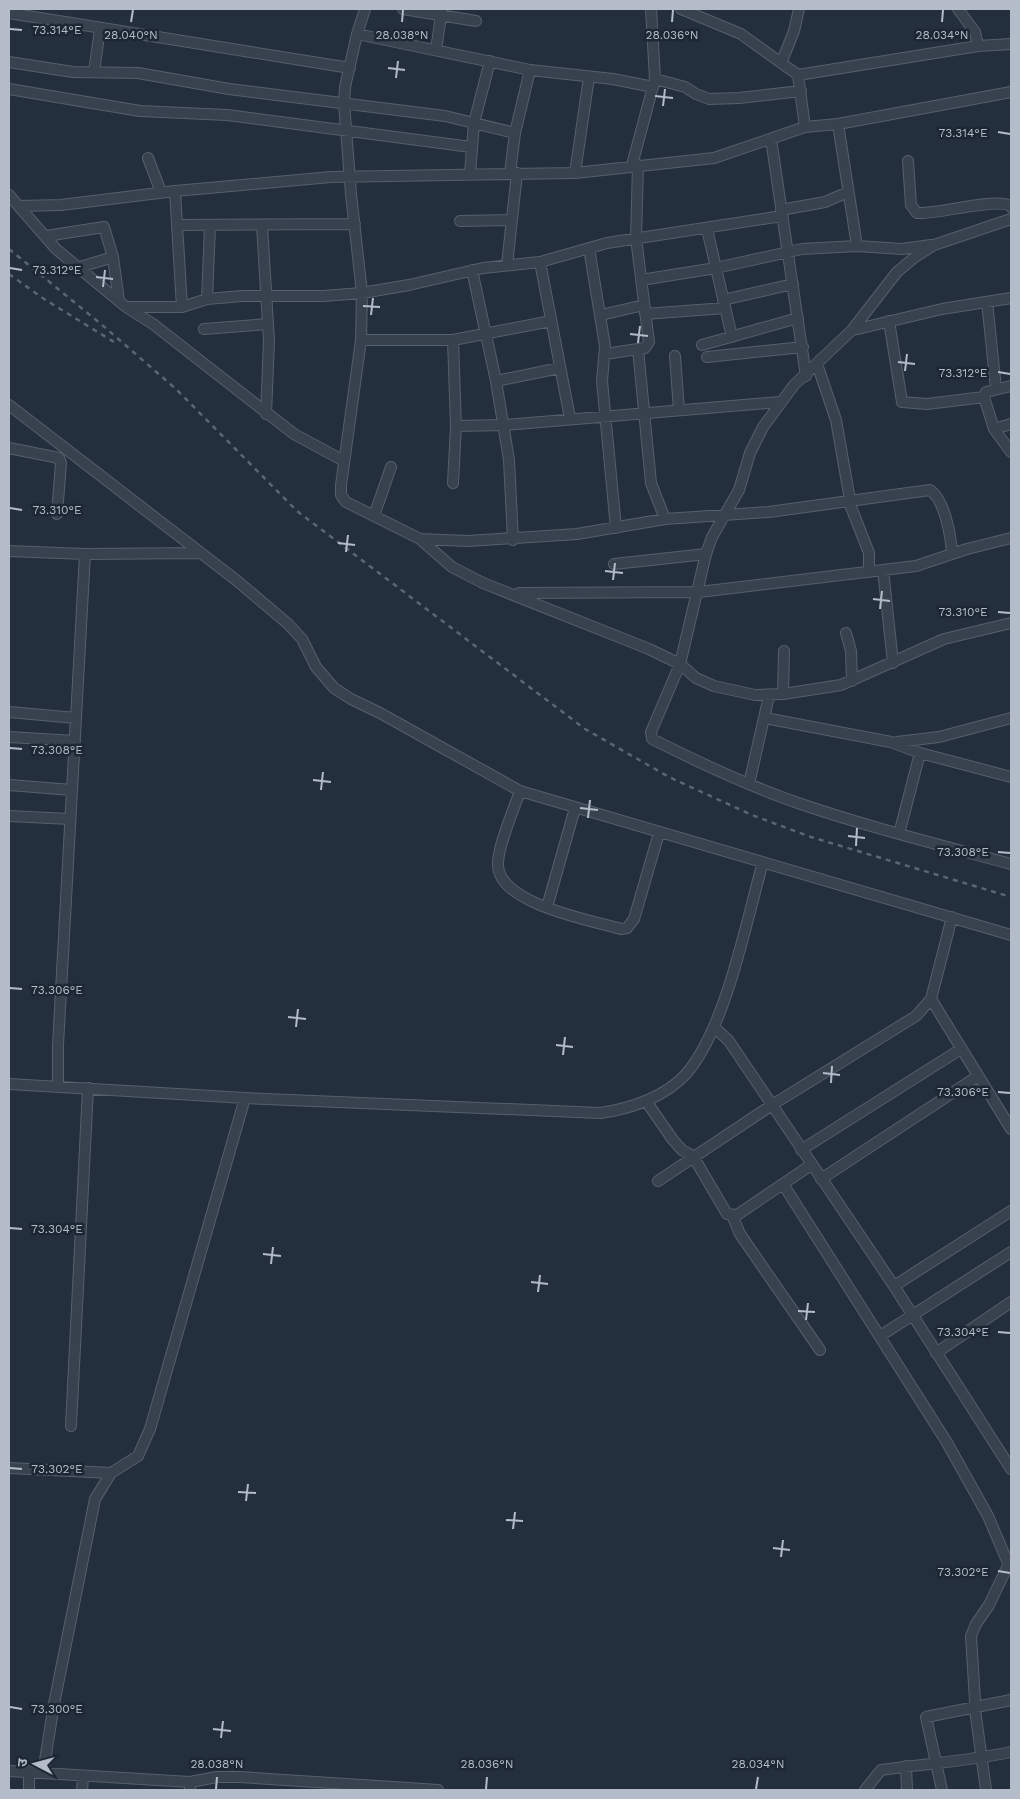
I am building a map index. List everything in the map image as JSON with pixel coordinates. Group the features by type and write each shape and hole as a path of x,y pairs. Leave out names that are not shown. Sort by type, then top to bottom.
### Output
{"street":[{"path":"365,9 357,34 344,103 362,293 361,340 341,495 346,502 420,539 452,567 483,583 680,664 696,678 714,686 740,693 769,696 819,690 852,681 944,639 1011,623"},
{"path":"403,9 442,12 476,21"},
{"path":"605,354 638,350 645,348 649,342 636,238 635,165 654,83 651,9"},
{"path":"681,9 741,34 782,61 798,75 802,91 805,127"},
{"path":"782,61 794,32 799,9"},
{"path":"958,9 975,32 978,46"},
{"path":"436,50 442,12"},
{"path":"9,13 350,68"},
{"path":"94,72 100,29"},
{"path":"357,34 530,70 677,84 709,98 739,98 802,91"},
{"path":"798,75 978,46 1011,44"},
{"path":"470,174 474,123 490,61"},
{"path":"9,62 73,72 138,73 229,89 445,116 515,133"},
{"path":"507,265 515,133 530,70"},
{"path":"575,174 589,77"},
{"path":"9,89 140,111 227,116 295,123 347,132 471,147"},
{"path":"19,206 61,205 176,190 350,176 513,173 575,174 635,165 714,158 805,127 838,124 1011,92"},
{"path":"838,124 857,246"},
{"path":"771,139 787,252 794,284 806,376"},
{"path":"148,158 161,192"},
{"path":"908,161 911,205 917,212 930,214 1000,203 1011,207"},
{"path":"176,190 182,307"},
{"path":"122,304 182,307 208,299 362,293 408,285 472,270 540,262 589,248 636,238 707,229 825,202 848,192"},
{"path":"9,195 77,268 122,304 154,324 266,414 294,434 344,461"},
{"path":"641,280 716,268 787,252 857,246 892,249 934,245 1011,219"},
{"path":"460,221 511,220"},
{"path":"178,225 355,224"},
{"path":"262,225 269,365 266,414"},
{"path":"208,299 210,226"},
{"path":"46,236 104,227 113,257 122,304"},
{"path":"707,229 732,337"},
{"path":"934,245 897,272 852,330 780,402 758,435 750,452 739,490 712,537 706,554 699,592 680,664 653,724 652,739 749,784 799,804 899,834 1011,864"},
{"path":"589,248 601,315 605,354 602,368 616,528"},
{"path":"77,268 113,257"},
{"path":"540,262 570,418"},
{"path":"472,270 504,425 509,460 513,540"},
{"path":"601,315 644,309 724,304 794,284"},
{"path":"852,330 942,309 1011,298"},
{"path":"987,302 996,388"},
{"path":"702,345 798,318"},
{"path":"361,340 453,340 485,332 551,321"},
{"path":"889,321 902,402 927,404 984,397"},
{"path":"204,329 268,324"},
{"path":"453,340 456,426 453,483"},
{"path":"707,357 803,347"},
{"path":"638,350 651,483 665,519"},
{"path":"675,356 679,410"},
{"path":"817,364 836,420 851,504 869,553 869,572"},
{"path":"496,380 560,368"},
{"path":"1011,386 996,388 986,392 984,397 994,429 1011,452"},
{"path":"456,426 504,425 780,402"},
{"path":"9,405 236,580 294,630 302,639 316,667 334,688 520,791 1011,935"},
{"path":"994,429 1011,424"},
{"path":"9,448 59,458 61,463 57,514"},
{"path":"374,516 391,467"},
{"path":"420,539 441,541 513,540 576,534 665,519 725,516 851,504 930,490 934,493 943,511 952,554"},
{"path":"510,593 699,592 928,564 952,554 1011,538"},
{"path":"9,551 85,554 200,553"},
{"path":"58,1086 58,1045 85,554"},
{"path":"614,564 706,554"},
{"path":"883,570 893,663"},
{"path":"846,632 851,651 852,681"},
{"path":"783,694 784,652"},
{"path":"749,784 769,696"},
{"path":"9,712 76,718"},
{"path":"765,718 891,742 920,753 1011,777"},
{"path":"891,742 939,737 1011,718"},
{"path":"9,737 75,741"},
{"path":"899,834 920,753"},
{"path":"9,785 72,790"},
{"path":"520,791 498,858 500,876 515,893 547,907 621,929 627,928 634,919 660,833"},
{"path":"547,907 575,808"},
{"path":"9,816 70,819"},
{"path":"9,1084 245,1098 600,1113 617,1111 646,1101 671,1087 685,1075 703,1050 714,1027 729,985 763,862"},
{"path":"658,1181 772,1105 906,1024 924,1009 931,999 952,917"},
{"path":"931,999 1011,1129"},
{"path":"714,1027 729,1041 894,1286 1011,1469"},
{"path":"801,1150 962,1049"},
{"path":"821,1179 978,1076"},
{"path":"71,1426 88,1088"},
{"path":"43,1773 54,1704 94,1506 110,1473 138,1456 150,1429 245,1098"},
{"path":"646,1101 673,1140 682,1150 693,1156 727,1214 737,1214 811,1165"},
{"path":"783,1184 950,1449 988,1516 1010,1561 989,1605 976,1624 971,1636 975,1709 986,1790"},
{"path":"894,1286 1011,1211"},
{"path":"732,1215 740,1234 820,1350"},
{"path":"880,1336 1011,1252"},
{"path":"936,1353 1011,1302"},
{"path":"9,1468 110,1473"},
{"path":"942,1790 934,1762 926,1717 975,1709 1011,1700"},
{"path":"865,1790 881,1770 934,1762 981,1758 1011,1752"},
{"path":"906,1766 907,1790"},
{"path":"9,1771 136,1779 190,1786 217,1777 240,1777 438,1790"},
{"path":"29,1771 29,1790"},
{"path":"82,1790 83,1776"},
{"path":"136,1779 136,1790"}],"railway":[{"path":"9,249 101,324 176,389 297,511 585,729 669,777 752,815 811,837 1011,897"},
{"path":"9,274 44,299 114,342"}]}
